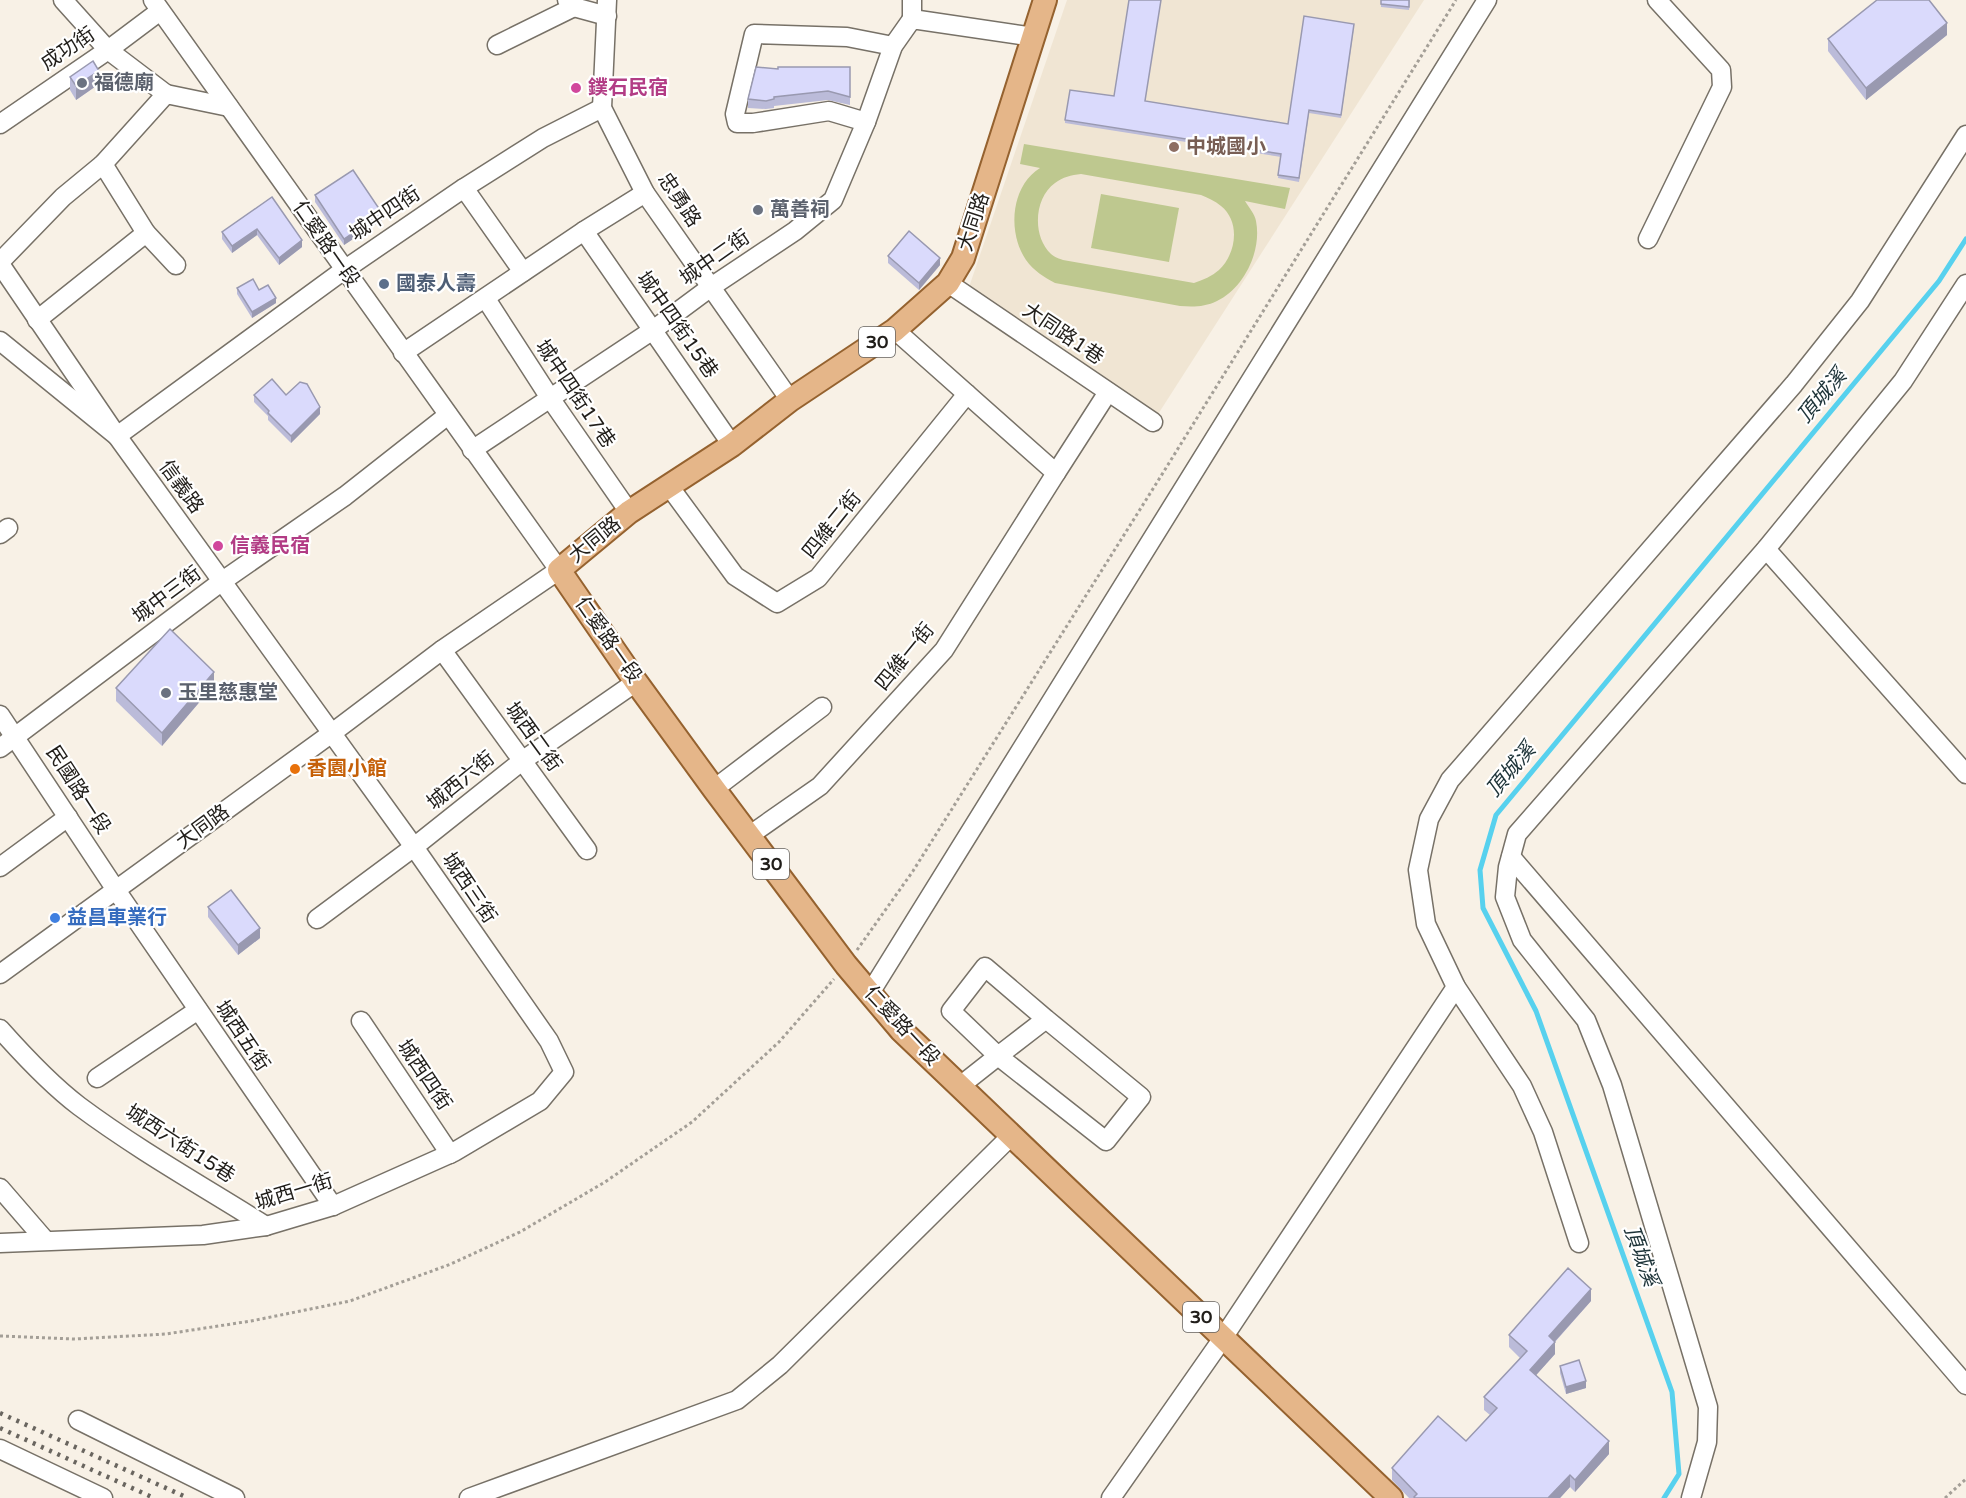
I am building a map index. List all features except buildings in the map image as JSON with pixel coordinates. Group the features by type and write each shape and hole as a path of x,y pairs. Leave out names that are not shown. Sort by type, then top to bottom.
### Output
{"main road":[{"name":"大同路","path":"559,570 629,513 732,446 790,400 895,330 948,283 963,258 1045,0"},
{"name":"仁愛路一段","path":"559,570 636,682 846,965 901,1030 1011,1136"},
{"name":"30","path":"1011,1136 1391,1498"}],"street":[{"path":"63,0 108,50 166,94 229,107"},
{"path":"912,0 912,19 1034,37"},
{"path":"870,993 1487,0"},
{"path":"1648,239 1722,87 1720,70 1657,0"},
{"path":"497,45 571,3 607,8"},
{"name":"成功街","path":"0,124 108,50 157,5"},
{"name":"仁愛路一段","path":"157,5 559,570"},
{"name":"忠勇路","path":"607,8 602,108 645,193 790,400"},
{"name":"城中二街","path":"472,450 653,330 795,231 833,200 866,122 893,46 912,19"},
{"path":"866,122 829,111 753,123 737,123 735,114 754,34 847,37 893,46"},
{"path":"0,263 63,197 103,164 166,94"},
{"name":"城中四街","path":"117,436 344,270 464,188 543,138 602,108"},
{"path":"1579,1243 1543,1132 1522,1086 1455,987 1426,924 1418,870 1429,819 1450,780 1802,375 1860,301 1966,135"},
{"path":"103,164 146,233 176,265"},
{"path":"464,188 524,272"},
{"path":"404,353 584,231 645,193"},
{"name":"城中四街15巷","path":"584,231 732,446"},
{"path":"38,320 146,233"},
{"name":"信義路","path":"0,263 117,436 332,733"},
{"name":"大同路1巷","path":"948,283 1153,422"},
{"path":"1691,1498 1707,1442 1708,1407 1612,1085 1586,1020 1522,940 1505,897 1511,857 1517,834 1766,549 1903,381 1966,284"},
{"name":"城中四街17巷","path":"486,298 550,398 629,513"},
{"path":"895,330 1056,473"},
{"path":"0,341 117,436"},
{"name":"四維一街","path":"750,835 820,786 944,650 1108,392"},
{"name":"四維二街","path":"669,486 735,576 777,603 818,578 967,394"},
{"name":"城中三街","path":"0,748 221,582 345,496 448,414"},
{"path":"1766,549 1966,774"},
{"name":"大同路","path":"0,974 332,733 442,650 559,570"},
{"name":"城西二街","path":"442,650 587,850"},
{"name":"城西六街","path":"317,919 414,847 522,761 636,682"},
{"path":"714,789 822,708"},
{"name":"民國路一段","path":"0,715 116,891"},
{"name":"城西三街","path":"332,733 549,1041 564,1072"},
{"path":"0,867 68,817"},
{"path":"1511,857 1966,1385"},
{"name":"城西五街","path":"116,891 333,1206"},
{"path":"985,967 1141,1097 1106,1141 998,1056 951,1011 985,967"},
{"path":"1111,1498 1223,1338 1455,987"},
{"path":"97,1078 198,1010"},
{"path":"960,1086 1046,1019"},
{"name":"城西四街","path":"361,1021 450,1154"},
{"name":"城西六街15巷","path":"0,1029 24,1057 71,1099 163,1162 266,1226"},
{"name":"城西一街","path":"0,1244 45,1240 203,1235 266,1226 333,1206 450,1154 540,1101 564,1072"},
{"path":"469,1498 737,1400 780,1365 1011,1136"},
{"path":"0,1188 45,1240"},
{"path":"78,1420 235,1498"},
{"path":"0,1449 103,1498"}],"path":[{"path":"0,1336 75,1340 166,1334 251,1321 350,1301 451,1264 520,1232 605,1182 692,1122 779,1042 846,965 919,861 1456,0"},
{"path":"1945,1498 1966,1479"}],"shaded area":[{"name":"中城國小","path":"1067,0 1424,0 1153,422 967,293"}],"green space":[{"path":"1024,144 1290,188 1285,209 1245,201 1255,218 1256,244 1249,267 1235,287 1227,295 1212,303 1180,306 1055,283 1036,271 1020,249 1014,223 1015,210 1023,186 1040,168 1020,164","holes":["1081,174 1201,195 1221,206 1227,213 1232,220 1234,238 1229,255 1219,270 1194,283 1063,260 1051,254 1038,228 1039,207 1043,198 1055,183 1070,176"]},
{"path":"1101,194 1179,208 1169,262 1091,248"}],"waterway":[{"name":"頂城溪","path":"1664,1498 1679,1474 1672,1392 1536,1011 1483,908 1480,870 1496,815 1939,281 1966,239"}],"railway":[{"path":"0,1413 188,1498"},
{"path":"0,1428 154,1498"}],"place":[{"name":"福德廟","path":"82,83"},
{"name":"鏷石民宿","path":"576,88"},
{"name":"中城國小","path":"1174,147"},
{"name":"萬善祠","path":"758,210"},
{"name":"國泰人壽","path":"384,284"},
{"name":"信義民宿","path":"218,546"},
{"name":"玉里慈惠堂","path":"166,693"},
{"name":"香園小館","path":"295,769"},
{"name":"益昌車業行","path":"55,918"}]}
